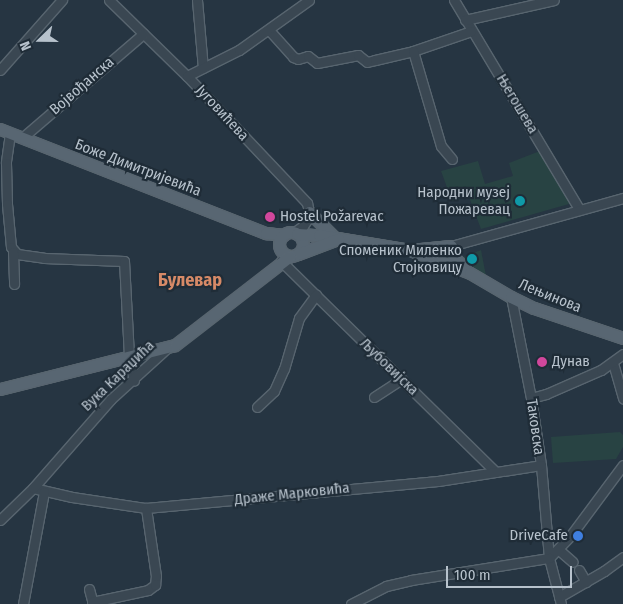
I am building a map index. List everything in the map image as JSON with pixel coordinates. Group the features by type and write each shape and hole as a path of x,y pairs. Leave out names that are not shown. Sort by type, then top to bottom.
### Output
{"main road":[{"name":"Боже Димитријевића","path":"5,131 266,234 319,235 410,250"},
{"path":"309,212 338,239"},
{"name":"Боже Димитријевића","path":"266,234 286,254"},
{"path":"291,234 303,242 302,249 286,254 280,240 291,234"},
{"path":"286,254 338,239"},
{"path":"410,250 451,246"},
{"name":"Лењинова","path":"451,246 457,260 470,273"},
{"name":"Лењинова","path":"410,250 470,273 534,308 623,338"},
{"name":"Вука Караџића","path":"167,348 175,346 286,254"},
{"path":"0,389 167,348"}],"street":[{"path":"0,70 62,0"},
{"name":"Југовићева","path":"109,0 187,76 307,203 309,212"},
{"path":"197,0 203,68"},
{"path":"187,76 240,50 309,0"},
{"name":"Његошева","path":"454,0 464,20 520,108 579,209"},
{"path":"464,20 554,0"},
{"path":"270,30 293,57 298,59 310,56 317,63 358,55 367,62 413,52 471,31"},
{"name":"Војвођанска","path":"22,138 143,34"},
{"path":"413,52 441,146 452,159"},
{"path":"5,131 7,204 14,252 14,284"},
{"path":"451,246 623,198"},
{"path":"291,234 303,226 309,212"},
{"path":"14,252 44,258 124,261 129,357 134,380"},
{"name":"Љубовијска","path":"286,254 316,295 496,472"},
{"path":"257,407 274,391 284,369 299,318 316,295"},
{"name":"Таковска","path":"511,297 531,398 541,465 548,558 560,600"},
{"name":"Вука Караџића","path":"0,520 33,488 111,399 167,348"},
{"path":"531,398 579,380 613,363 623,354"},
{"path":"613,363 623,399"},
{"path":"374,397 402,380"},
{"name":"Драже Марковића","path":"33,488 44,492 146,508 438,480 541,465"},
{"path":"351,604 386,586 411,580 548,558 559,550 623,465"},
{"path":"22,604 44,492"},
{"path":"89,589 93,603 148,590 154,585 156,576 146,508"},
{"path":"559,550 573,562"},
{"path":"560,600 623,557"},
{"path":"579,570 586,582"}],"green space":[{"path":"540,151 570,200 569,204 481,229 469,197 452,201 441,171 478,161 485,184 513,176 509,163"},
{"path":"481,250 486,276 461,258"},
{"path":"620,432 623,435 623,447 616,459 553,463 551,437"}],"place":[{"name":"Народни музеј Пожаревац","path":"520,201"},
{"name":"Hostel Požarevac","path":"270,217"},
{"name":"Споменик Миленко Стојковицу","path":"472,259"},
{"name":"Дунав","path":"542,362"},
{"name":"DriveCafe","path":"578,536"}],"district":[{"name":"Булевар","path":"190,280"}]}
